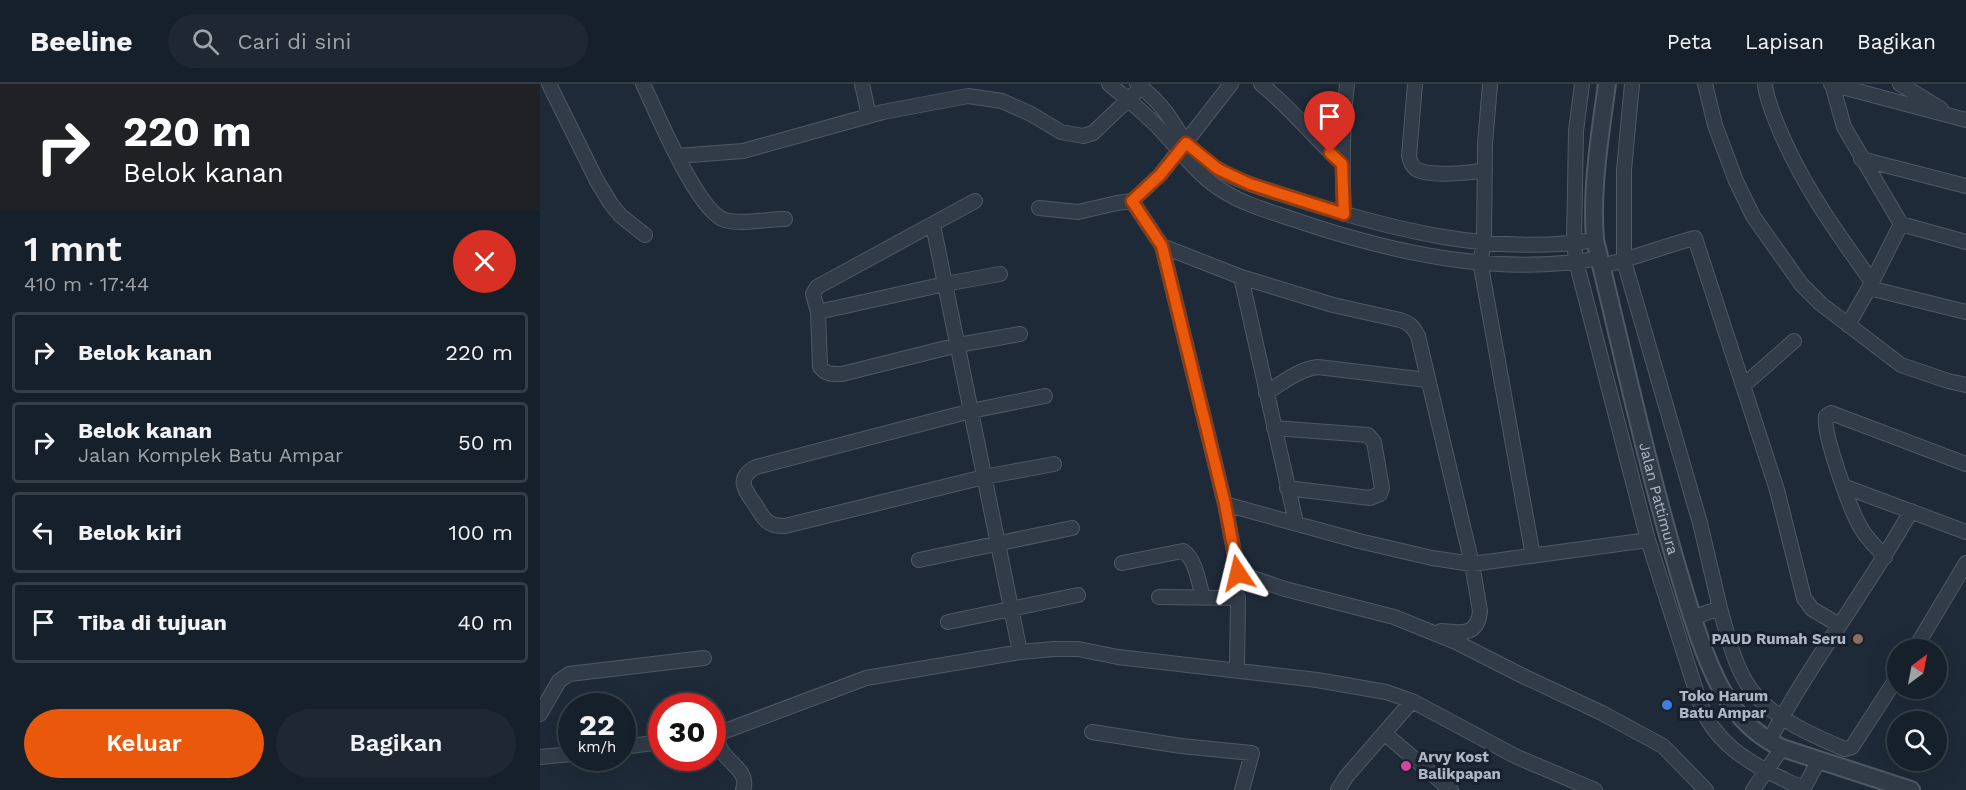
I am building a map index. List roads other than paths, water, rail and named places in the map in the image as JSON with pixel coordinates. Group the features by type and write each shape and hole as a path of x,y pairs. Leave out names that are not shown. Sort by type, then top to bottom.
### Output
{"street":[{"path":"549,84 603,191 621,216 645,235"},
{"path":"642,84 677,156 701,199 711,212 724,220 785,219"},
{"path":"862,84 869,116"},
{"path":"1109,84 1183,147 1218,169 1250,184 1344,214 1454,239 1484,243 1537,245 1595,240"},
{"path":"1039,208 1078,212 1117,202 1132,201 1155,180 1183,147 1231,84"},
{"path":"1261,84 1306,125 1342,164"},
{"path":"1344,214 1342,164 1347,84"},
{"path":"1415,84 1409,156 1414,167 1424,172 1467,174 1485,170"},
{"path":"1491,84 1485,144 1484,243 1480,261 1533,556"},
{"path":"1582,84 1576,131 1574,243 1576,261 1648,540 1695,687 1706,718 1717,734 1735,751 1765,771 1802,787 1807,783 1819,760"},
{"name":"Jalan Pattimura","path":"1607,84 1593,211 1595,240 1667,534 1692,618 1716,677 1730,704 1740,716 1748,725 1775,745 1911,790"},
{"path":"1632,84 1624,170 1624,261 1700,523 1735,660 1747,683 1759,699 1781,718 1848,749 1852,747 1887,693"},
{"path":"1705,84 1715,125 1736,182 1753,216 1801,284 1821,304 1900,365 1966,385"},
{"path":"1765,84 1772,110 1791,157 1824,214 1871,285 1966,312"},
{"path":"1831,84 1961,119"},
{"path":"1831,84 1844,127 1901,224 1966,242"},
{"path":"1900,84 1961,119"},
{"path":"677,156 743,151 869,116 938,101 970,90 1031,114 1061,132 1083,136 1093,133 1141,85 1157,102 1183,147 1211,182 1225,193 1279,215 1382,246 1427,256 1505,264 1600,262 1624,261 1695,238 1777,490 1804,598 1812,609 1839,625"},
{"path":"1861,159 1966,186"},
{"path":"975,201 817,287 813,294 818,312 820,367 831,374 842,374 958,345 1020,334"},
{"path":"1132,201 1162,246 1225,504 1238,573 1285,589 1374,610 1426,628 1651,738 1671,752 1706,790"},
{"path":"1848,326 1901,224"},
{"path":"933,225 1020,652"},
{"path":"1162,246 1241,277 1334,305 1409,323 1418,336 1472,564 1480,611 1476,626 1467,632 1426,628"},
{"path":"818,312 1000,274"},
{"path":"1241,277 1296,523"},
{"path":"1744,385 1794,340"},
{"path":"1266,393 1310,368 1427,381"},
{"path":"1045,396 971,411 756,467 745,475 743,480 745,489 766,521 774,525 785,526 984,477 1054,464"},
{"path":"1885,557 1860,527 1843,486 1825,420 1826,416 1831,413 1966,464"},
{"path":"1274,428 1368,435 1374,442 1382,488 1380,494 1370,498 1287,488"},
{"path":"1843,486 1966,532"},
{"path":"1225,504 1377,546 1472,564 1648,540"},
{"path":"1753,790 1765,771 1775,745 1781,718 1885,557 1911,511"},
{"path":"919,560 1072,528"},
{"path":"1122,563 1183,551 1188,553 1203,597"},
{"path":"1921,639 1966,563"},
{"path":"948,622 1078,595"},
{"path":"1159,597 1238,598 1237,670"},
{"path":"1692,618 1720,608"},
{"path":"726,731 866,678 1020,652 1078,649 1118,657 1355,685 1412,700 1517,757 1595,790"},
{"path":"540,714 559,681 569,674 704,657"},
{"path":"1695,687 1716,677"},
{"path":"1338,790 1346,777 1412,700"},
{"path":"1092,732 1181,746 1252,753 1242,790"},
{"path":"1384,733 1451,790"},
{"path":"540,757 558,755"},
{"path":"726,756 744,776 743,790"}],"place":[{"name":"PAUD Rumah Seru","path":"1858,639"},
{"name":"Toko Harum Batu Ampar","path":"1667,705"},
{"name":"Arvy Kost Balikpapan","path":"1406,766"}]}
